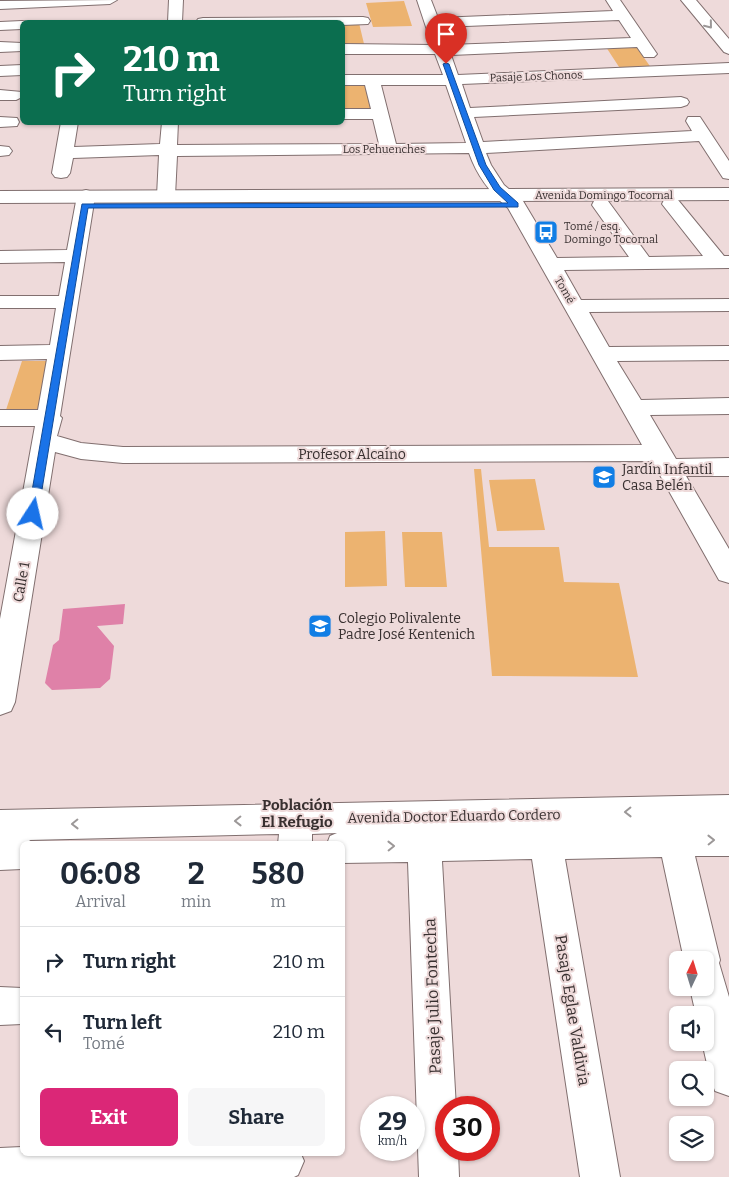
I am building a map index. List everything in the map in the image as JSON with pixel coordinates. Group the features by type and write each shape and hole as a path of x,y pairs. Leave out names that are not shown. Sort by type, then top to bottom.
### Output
{"street":[{"path":"0,5 91,5 110,0"},
{"path":"174,20 176,0"},
{"name":"Tomé","path":"424,0 475,148 488,174 509,200 550,264 664,460 718,534 729,573"},
{"path":"613,0 729,174"},
{"path":"688,0 729,49"},
{"path":"243,20 361,14 371,49"},
{"path":"432,23 623,15"},
{"path":"0,26 20,25"},
{"path":"345,49 441,50 641,42"},
{"path":"0,48 20,46"},
{"name":"Pasaje Los Chonos","path":"345,80 451,80 729,68"},
{"path":"0,71 20,70"},
{"path":"372,80 389,149"},
{"path":"463,113 681,102"},
{"path":"345,114 380,114"},
{"path":"61,173 69,125"},
{"path":"166,196 170,125"},
{"name":"Los Pehuenches","path":"64,153 154,149 475,148 704,136"},
{"name":"Avenida Domingo Tocornal","path":"0,197 85,201 509,200 729,194"},
{"name":"Avenida Domingo Tocornal","path":"0,206 166,196 509,200 601,204 729,204"},
{"name":"Calle 1","path":"0,702 7,625 48,429 85,201"},
{"path":"601,204 643,263"},
{"path":"671,204 724,262"},
{"path":"0,257 76,256"},
{"path":"550,264 724,262"},
{"path":"0,302 69,302"},
{"path":"575,306 729,305"},
{"path":"0,352 60,352"},
{"path":"602,354 729,353"},
{"path":"634,408 729,406"},
{"name":"Profesor Alcaíno","path":"0,418 48,429 81,451 122,455 664,460 729,467"},
{"name":"Avenida Doctor Eduardo Cordero","path":"345,847 546,844 671,826 729,810"},
{"name":"Avenida Doctor Eduardo Cordero","path":"0,825 296,832 671,826 729,840"},
{"path":"671,826 700,951"},
{"name":"Pasaje Eglae Valdivia","path":"546,844 600,1177"},
{"name":"Pasaje Julio Fontecha","path":"424,846 428,896 439,1177"},
{"path":"0,854 20,853"},
{"path":"710,996 729,1077"},
{"path":"0,1006 20,1006"},
{"path":"0,1168 127,1171 284,1164"}],"shaded area":[{"path":"404,1 412,26 373,27 366,3"},
{"path":"345,23 359,23 365,48 345,48"},
{"path":"635,45 652,69 621,70 606,47"},
{"path":"345,82 369,82 374,112 345,112"},
{"path":"22,361 49,361 39,413 5,413"},
{"path":"474,469 481,469 489,547 559,547 564,582 619,583 638,677 492,676"},
{"path":"535,479 545,530 497,531 489,480"},
{"path":"385,531 387,586 345,587 345,532"},
{"path":"402,532 442,532 447,587 405,587"}],"building":[{"path":"125,604 123,624 97,626 114,646 110,679 100,688 52,690 45,683 53,645 59,640 63,609"}],"place":[{"name":"Tomé / esq. Domingo Tocornal","path":"546,232"},
{"name":"Jardín Infantil Casa Belén","path":"604,477"},
{"name":"Colegio Polivalente Padre José Kentenich","path":"320,626"}],"district":[{"name":"Población El Refugio","path":"297,814"}],"route":[{"path":"33,514 84,206 516,205 497,189 482,165 446,64"}]}
